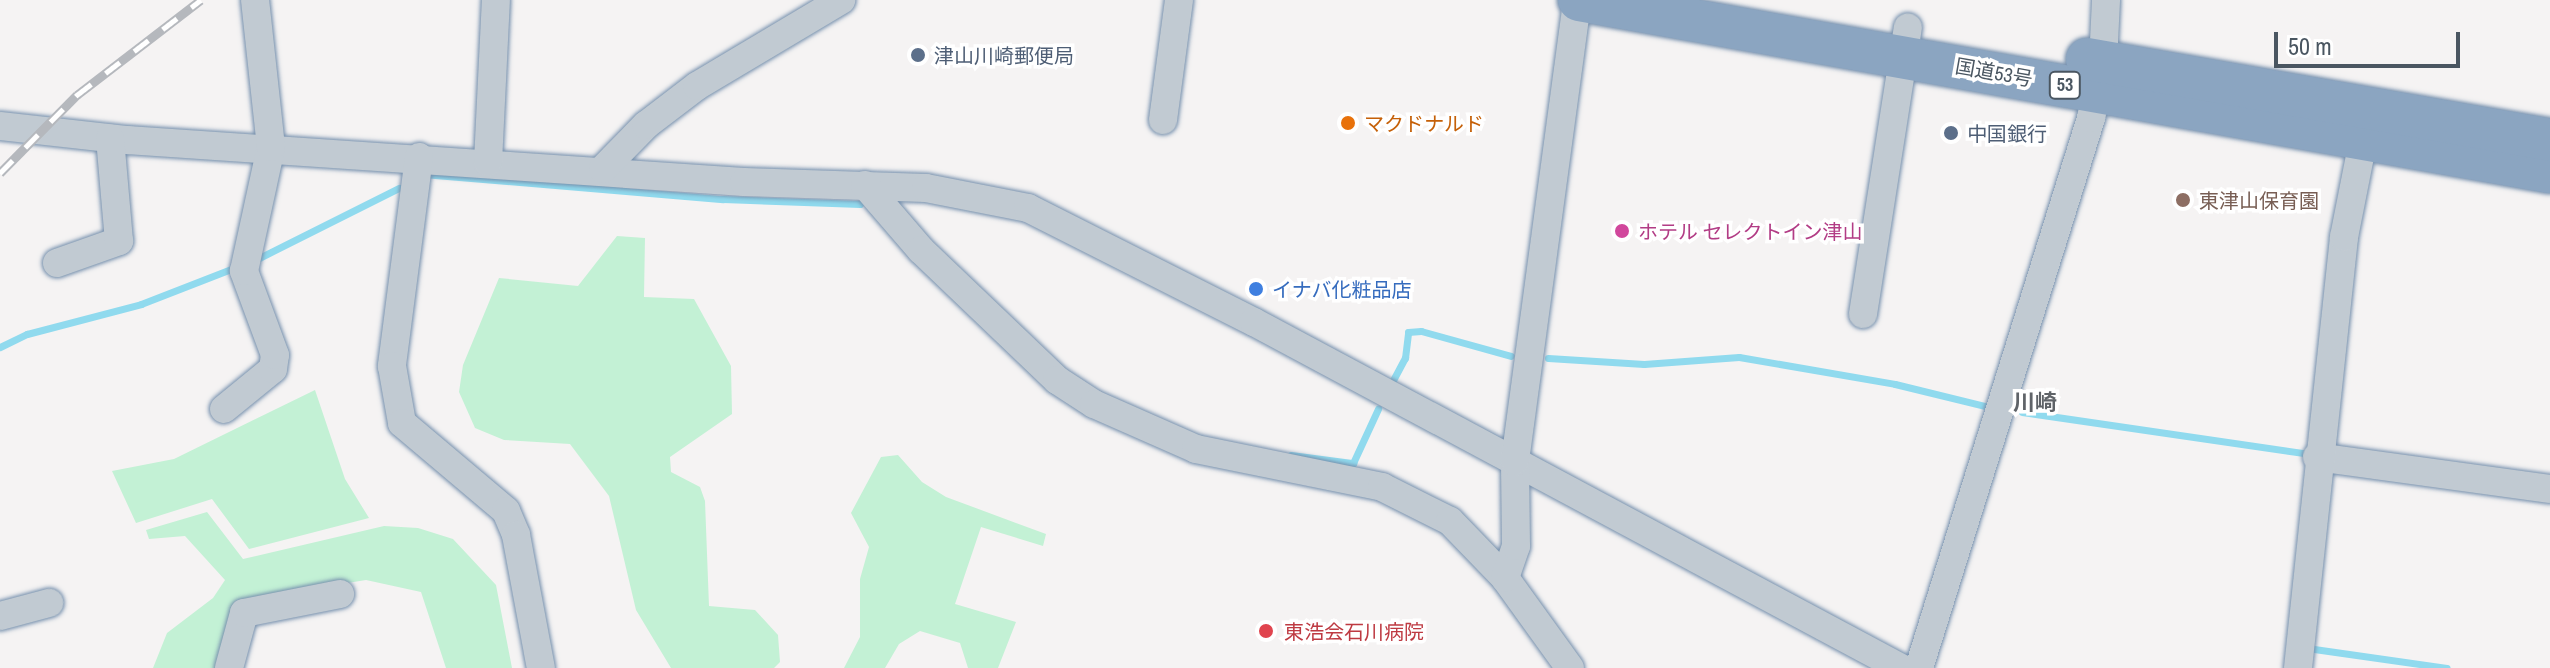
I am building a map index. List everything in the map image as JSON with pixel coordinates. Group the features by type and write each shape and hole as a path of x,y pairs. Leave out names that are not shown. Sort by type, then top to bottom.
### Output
{"highway":[{"name":"国道53号","path":"1578,0 1906,42 2101,76 2366,125 2550,172"},
{"name":"国道53号","path":"1743,0 1906,42"},
{"name":"国道53号","path":"2366,125 2550,140"}],"street":[{"path":"224,409 273,369 275,355 244,271 271,147 255,0"},
{"path":"488,162 496,0"},
{"path":"603,169 646,125 697,86 841,0"},
{"path":"1163,120 1179,0"},
{"path":"1505,578 1516,546 1515,461 1578,0"},
{"path":"1919,668 2061,223 2101,76 2106,0"},
{"path":"1863,314 1906,42"},
{"path":"2298,668 2317,457 2344,237 2366,125"},
{"path":"0,126 110,138 603,169 744,182 865,185 974,195 1028,208 1515,461 1901,668"},
{"path":"57,263 119,241 110,138"},
{"path":"419,157 392,366 402,423 506,511 516,535 541,668"},
{"path":"865,185 921,250 1057,380 1094,404 1196,449 1406,496 1450,521 1505,578 1570,668"},
{"path":"2317,457 2550,489"},
{"path":"229,668 244,613 340,594"},
{"path":"0,616 49,603"}],"green space":[{"path":"617,236 645,238 644,297 694,299 731,366 732,414 670,457 671,472 700,487 705,501 709,606 755,610 778,635 780,662 774,668 671,668 636,610 609,496 570,444 504,440 475,428 459,392 463,365 499,278 578,286"},
{"path":"315,390 345,479 369,518 249,549 212,499 136,523 112,471 174,459"},
{"path":"898,455 922,482 946,497 1046,534 1043,546 981,527 955,604 1016,622 998,668 968,668 960,643 920,631 899,644 885,668 844,668 860,637 860,579 869,547 851,513 881,457"},
{"path":"207,512 243,559 384,526 418,528 453,539 496,585 512,668 446,668 421,592 366,580 235,601 220,668 153,668 167,633 213,598 225,580 185,536 149,539 146,530"}],"waterway":[{"path":"423,174 723,199 860,204"},
{"path":"255,260 399,188"},
{"path":"0,347 27,334 141,304 234,268"},
{"path":"1391,384 1405,358 1408,332 1421,331 1511,356"},
{"path":"1548,358 1644,364 1739,357 1895,384 1985,406"},
{"path":"1291,455 1353,463 1378,409"},
{"path":"2022,412 2311,454"},
{"path":"2307,648 2447,668"}],"railway":[{"path":"0,173 77,95 201,0"}],"place":[{"name":"津山川崎郵便局","path":"918,55"},
{"name":"マクドナルド","path":"1348,123"},
{"name":"中国銀行","path":"1951,133"},
{"name":"東津山保育園","path":"2183,200"},
{"name":"ホテル セレクトイン津山","path":"1622,231"},
{"name":"イナバ化粧品店","path":"1256,289"},
{"name":"東浩会石川病院","path":"1266,631"}],"district":[{"name":"川崎","path":"2035,403"}]}
